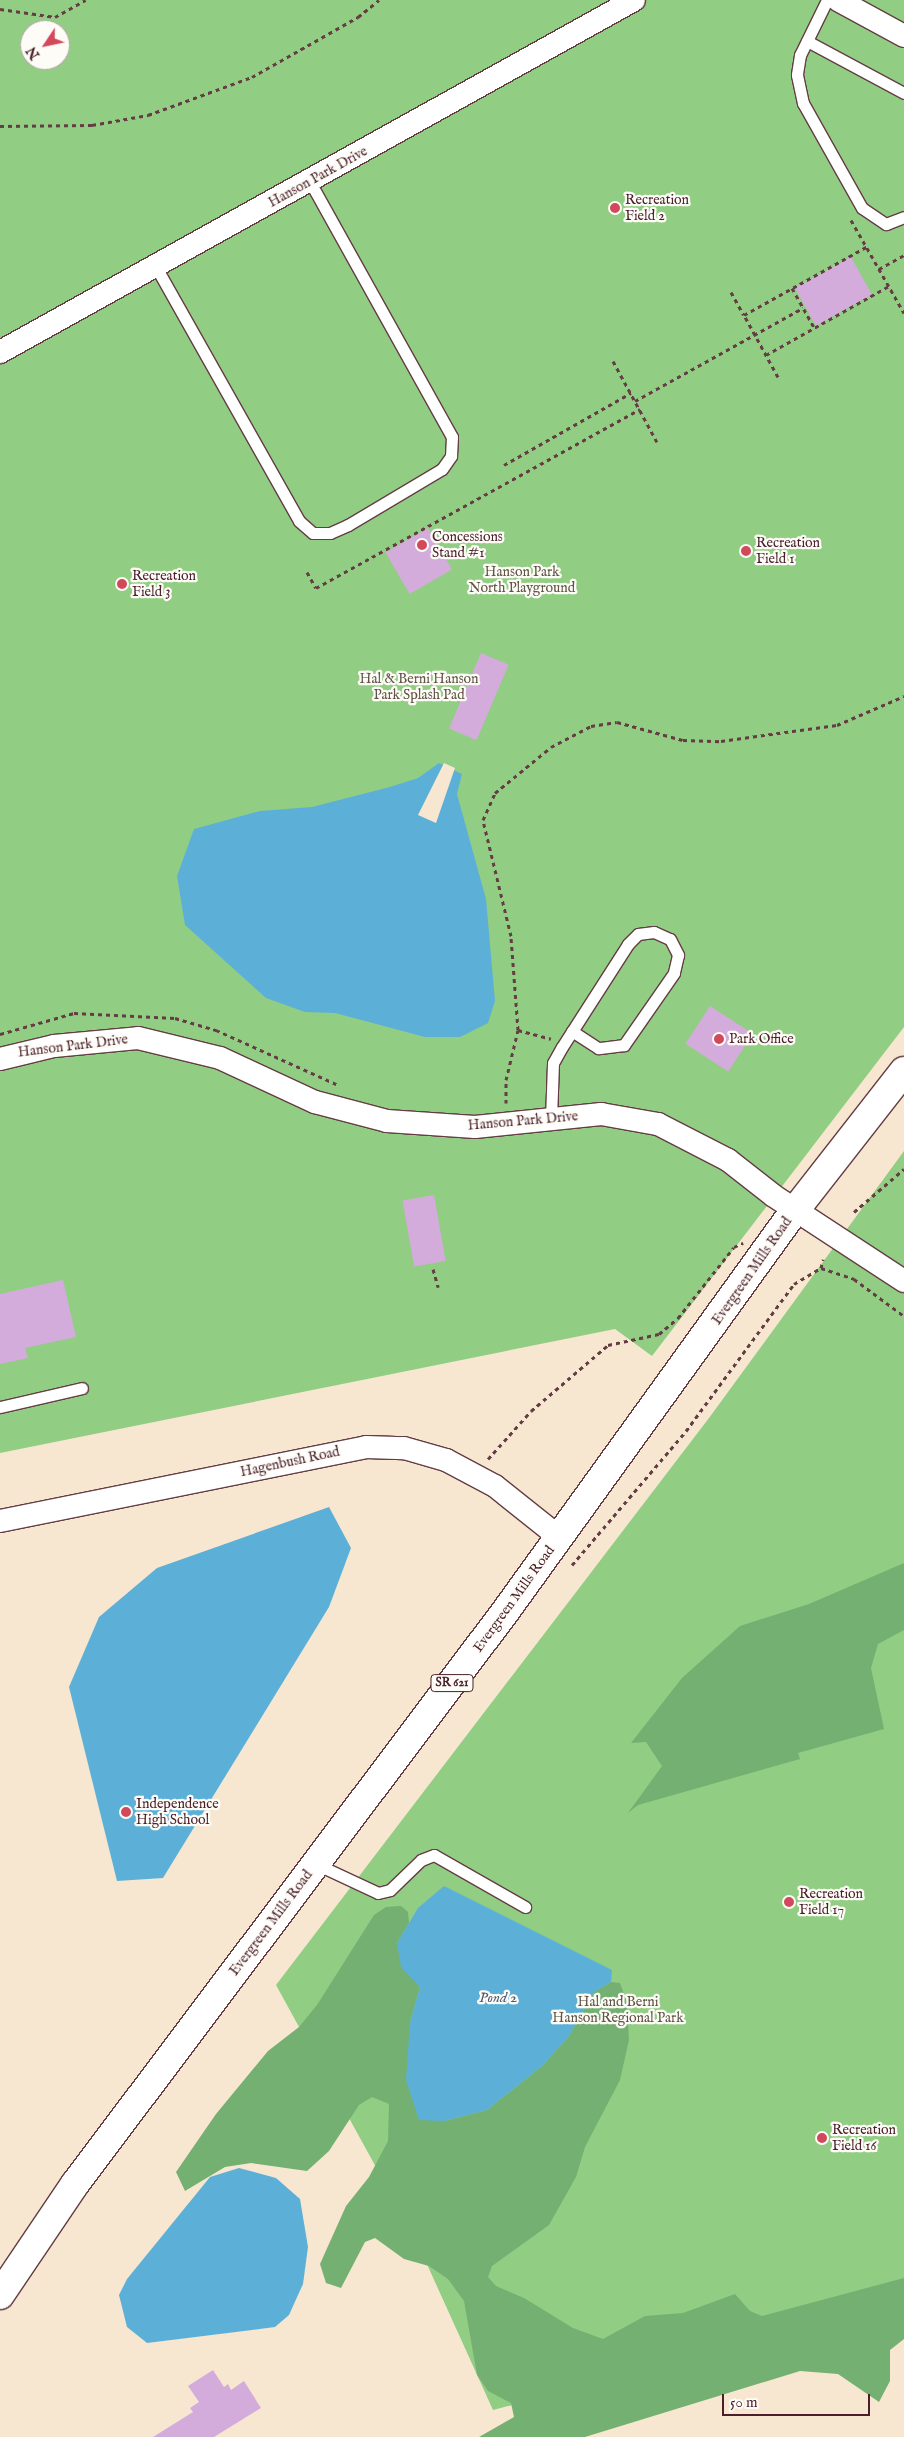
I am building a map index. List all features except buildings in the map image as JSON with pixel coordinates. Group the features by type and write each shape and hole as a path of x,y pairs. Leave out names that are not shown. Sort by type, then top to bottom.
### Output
{"main road":[{"name":"Evergreen Mills Road","path":"0,2296 75,2184 559,1537 796,1209 904,1071"}],"street":[{"name":"Hanson Park Drive","path":"0,352 310,182 610,6 634,0"},
{"path":"838,0 904,36"},
{"name":"Hanson Park Drive","path":"0,1059 54,1046 138,1038 220,1058 315,1102 387,1121 475,1127 601,1114 658,1124 728,1160 796,1209 904,1281"},
{"name":"Hagenbush Road","path":"0,1521 357,1448 404,1448 446,1460 495,1486 559,1537"}],"lane":[{"path":"827,0 808,40 797,75 803,103 862,208 886,224 904,217"},
{"path":"808,40 904,93"},
{"path":"156,267 299,521 313,533 330,533 348,525 442,468 451,456 452,437 310,182"},
{"path":"550,1118 550,1081 562,1047 572,1031 638,934 654,932 670,939 678,955 674,973 624,1045 598,1048 572,1031"},
{"path":"0,1407 82,1388"},
{"path":"316,1864 378,1893 390,1890 420,1860 434,1856 525,1907"}],"path":[{"path":"0,9 55,17 86,0"},
{"path":"0,126 92,125 148,115 252,77 358,17 379,0"},
{"path":"848,215 904,313"},
{"path":"744,316 866,247"},
{"path":"879,269 904,255"},
{"path":"766,355 889,286"},
{"path":"792,288 815,329"},
{"path":"731,292 778,377"},
{"path":"636,401 803,308"},
{"path":"613,361 657,442"},
{"path":"504,465 631,393"},
{"path":"307,572 316,588 640,409"},
{"path":"506,1106 506,1080 518,1030 511,936 483,820 486,804 504,784 550,747 591,726 617,722 683,740 721,741 838,725 904,696"},
{"path":"0,1034 74,1013 175,1018 216,1030 346,1088"},
{"path":"518,1030 533,1031 562,1047"},
{"path":"497,1107 515,1105"},
{"path":"854,1212 904,1169"},
{"path":"486,1462 531,1410 608,1344 659,1334 678,1318 734,1247 746,1241"},
{"path":"821,1268 823,1259"},
{"path":"572,1565 686,1431 800,1277 821,1268 854,1280 904,1316"},
{"path":"433,1269 438,1287"}],"green space":[{"path":"0,0 904,0 904,1027 652,1356 615,1329 0,1453"},
{"name":"Hal and Berni Hanson Regional Park","path":"904,1151 904,2304 493,2410 416,2240 276,1985 709,1418"},
{"path":"904,1563 904,1630 878,1644 871,1668 884,1729 798,1753 800,1759 638,1805 628,1813 662,1766 646,1742 631,1743 682,1678 740,1626 809,1604"},
{"path":"401,1906 408,1912 409,1923 397,1943 420,1987 410,2023 444,2121 487,2110 543,2065 569,2036 594,1992 611,1982 620,1983 627,2002 629,2040 620,2080 585,2147 576,2177 549,2225 492,2266 488,2277 496,2286 524,2298 573,2328 603,2339 645,2316 683,2313 735,2294 750,2311 762,2316 904,2278 904,2339 890,2350 890,2381 879,2402 838,2374 800,2371 585,2437 479,2437 514,2417 511,2403 488,2391 477,2375 464,2301 448,2279 429,2266 404,2259 375,2238 365,2242 341,2288 326,2283 320,2264 346,2206 369,2177 388,2141 389,2104 372,2097 359,2105 329,2151 307,2171 251,2163 225,2167 185,2191 176,2172 216,2114 268,2051 299,2027 317,2005 374,1915 386,1907"}],"water":[{"path":"439,763 462,774 457,794 486,899 495,1001 488,1023 460,1037 425,1037 335,1013 305,1012 266,998 185,925 177,876 194,829 260,811 312,807 390,787 418,778"},
{"path":"329,1507 351,1548 329,1607 163,1878 117,1881 69,1687 99,1617 157,1568"},
{"name":"Pond 2","path":"444,1886 612,1970 611,1982 594,1992 569,2036 543,2065 487,2110 444,2121 419,2120 406,2080 410,2023 420,1987 401,1967 397,1943 418,1908"},
{"path":"239,2168 276,2178 300,2199 308,2247 303,2284 289,2315 275,2327 147,2343 127,2327 119,2295 127,2279 210,2177"}],"pier":[{"path":"444,763 455,768 436,823 418,815"}],"place":[{"name":"Recreation Field 2","path":"615,208"},
{"name":"Concessions Stand #1","path":"422,545"},
{"name":"Recreation Field 1","path":"746,551"},
{"name":"Recreation Field 3","path":"122,584"},
{"name":"Park Office","path":"719,1039"},
{"name":"Independence High School","path":"126,1812"},
{"name":"Recreation Field 17","path":"789,1902"},
{"name":"Recreation Field 16","path":"822,2138"}],"park label":[{"name":"Hanson Park North Playground","path":"522,580"},
{"name":"Hal & Berni Hanson Park Splash Pad","path":"419,688"}]}
